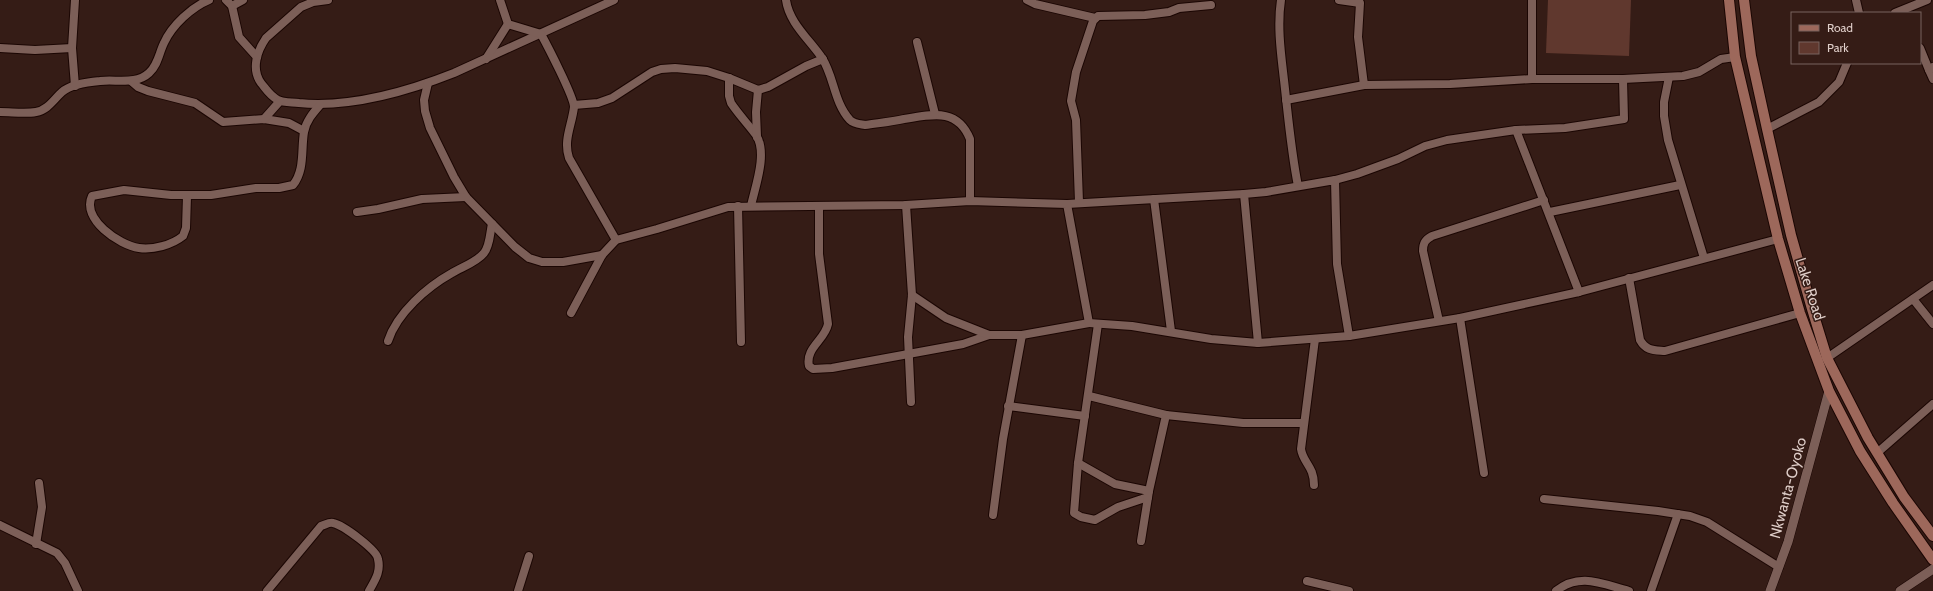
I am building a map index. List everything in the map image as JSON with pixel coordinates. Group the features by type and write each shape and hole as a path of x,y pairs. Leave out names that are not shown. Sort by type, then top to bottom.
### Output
{"main road":[{"name":"Lake Road","path":"1729,0 1735,57 1778,239 1800,313 1829,391 1860,451 1893,503 1933,560"},
{"name":"Lake Road","path":"1744,0 1751,56 1791,235 1827,358 1847,400 1877,453 1904,497 1932,531"}],"street":[{"path":"74,86 72,48 75,0"},
{"path":"0,112 38,112 49,105 63,91 74,86 100,81 131,81 144,77 154,68 164,43 184,17 202,3 209,0"},
{"path":"243,0 229,3 239,37 257,57"},
{"path":"328,0 313,2 301,7 266,38 257,57 255,65 256,76 271,96 280,101 320,104 366,98 428,83 541,34 611,1"},
{"path":"500,0 508,24"},
{"path":"786,0 790,12 799,27 823,59 835,93 855,124 864,125 935,114 949,116 960,123 966,130 970,139 970,201"},
{"path":"1027,0 1035,4 1095,18 1103,15 1145,15 1169,12 1179,8 1211,5"},
{"path":"1281,0 1279,12 1281,53 1290,143 1298,186"},
{"path":"1340,0 1360,1 1358,37 1364,86"},
{"path":"1532,0 1532,79"},
{"path":"1856,0 1858,12"},
{"path":"1905,11 1927,0"},
{"path":"1079,202 1076,120 1071,101 1076,72 1082,59 1089,31 1095,18"},
{"path":"508,24 541,34 574,105 566,150 569,158 616,240"},
{"path":"485,59 508,24"},
{"path":"916,42 935,114"},
{"path":"0,48 35,50 72,48"},
{"path":"1921,50 1931,68 1933,79"},
{"path":"1286,100 1364,86 1450,84 1532,79 1623,79 1682,76 1699,72 1717,61 1735,57"},
{"path":"574,105 598,103 612,98 652,72 661,69 675,68 707,71 758,90 768,87 806,66 823,59"},
{"path":"1767,129 1819,102 1839,82 1847,64"},
{"path":"1669,77 1664,102 1664,116 1668,140 1680,185 1704,258"},
{"path":"729,78 729,96 731,103 757,137"},
{"path":"571,313 602,255 616,240 657,229 713,210 738,206 906,205 970,201 1067,204 1079,202 1266,192 1334,180 1357,174 1398,159 1432,144 1470,136 1516,130 1565,128 1624,119 1623,79"},
{"path":"131,81 138,87 148,91 195,103 222,122 264,119 289,123 304,131"},
{"path":"428,83 424,100 425,111 430,128 454,177 466,197 515,247 535,261 563,262 602,255"},
{"path":"751,206 761,166 757,137 756,112 758,90"},
{"path":"264,119 280,101"},
{"path":"187,196 186,228 183,236 171,243 156,247 137,248 123,242 95,222 89,202 92,196 117,191 187,196 211,195 256,188 279,188 293,185 300,172 304,131 311,115 320,104"},
{"path":"1516,130 1550,212 1579,292"},
{"path":"1334,180 1337,264 1349,336"},
{"path":"1550,212 1680,185"},
{"path":"1244,194 1258,343"},
{"path":"357,212 422,199 466,197"},
{"path":"1154,199 1171,331"},
{"path":"1439,321 1423,251 1423,245 1426,239 1544,200"},
{"path":"1067,204 1094,323 1089,396 1078,463 1075,515 1095,520 1118,507 1149,494"},
{"path":"906,205 912,295 909,316 911,402"},
{"path":"738,206 741,342"},
{"path":"819,206 819,254 828,324 825,331 809,354 809,366 813,368 832,368 963,344 989,335 1022,335 1094,323 1171,331 1211,339 1258,343 1349,336 1460,318 1579,292 1778,239"},
{"path":"388,341 393,329 418,296 428,288 477,259 485,252 492,224"},
{"path":"1629,278 1640,340 1643,345 1651,350 1665,351 1800,313"},
{"path":"1827,358 1933,285"},
{"path":"912,295 946,318 989,335"},
{"path":"1913,299 1933,324"},
{"path":"1460,318 1484,473"},
{"path":"992,515 1008,406 1022,335"},
{"path":"1314,485 1312,470 1302,454 1304,423 1315,339"},
{"name":"Nkwanta-Oyoko","path":"1770,591 1788,542 1829,391"},
{"path":"1089,396 1166,415 1243,423 1304,423"},
{"path":"1877,453 1933,404"},
{"path":"1008,406 1085,416"},
{"path":"1141,541 1149,494 1166,415"},
{"path":"1078,463 1108,481 1149,494"},
{"path":"36,544 42,507 39,483"},
{"path":"1544,499 1678,514 1707,522 1779,567"},
{"path":"1652,591 1678,514"},
{"path":"267,591 321,526 330,523 339,526 376,553 378,557 379,574 369,591"},
{"path":"0,525 57,553 65,563 78,591"},
{"path":"518,591 529,556"},
{"path":"1900,591 1933,569"},
{"path":"1556,591 1565,583 1575,580 1588,581 1628,591"},
{"path":"1307,581 1349,591"}],"green space":[{"path":"1548,0 1631,0 1629,56 1546,53"}]}
